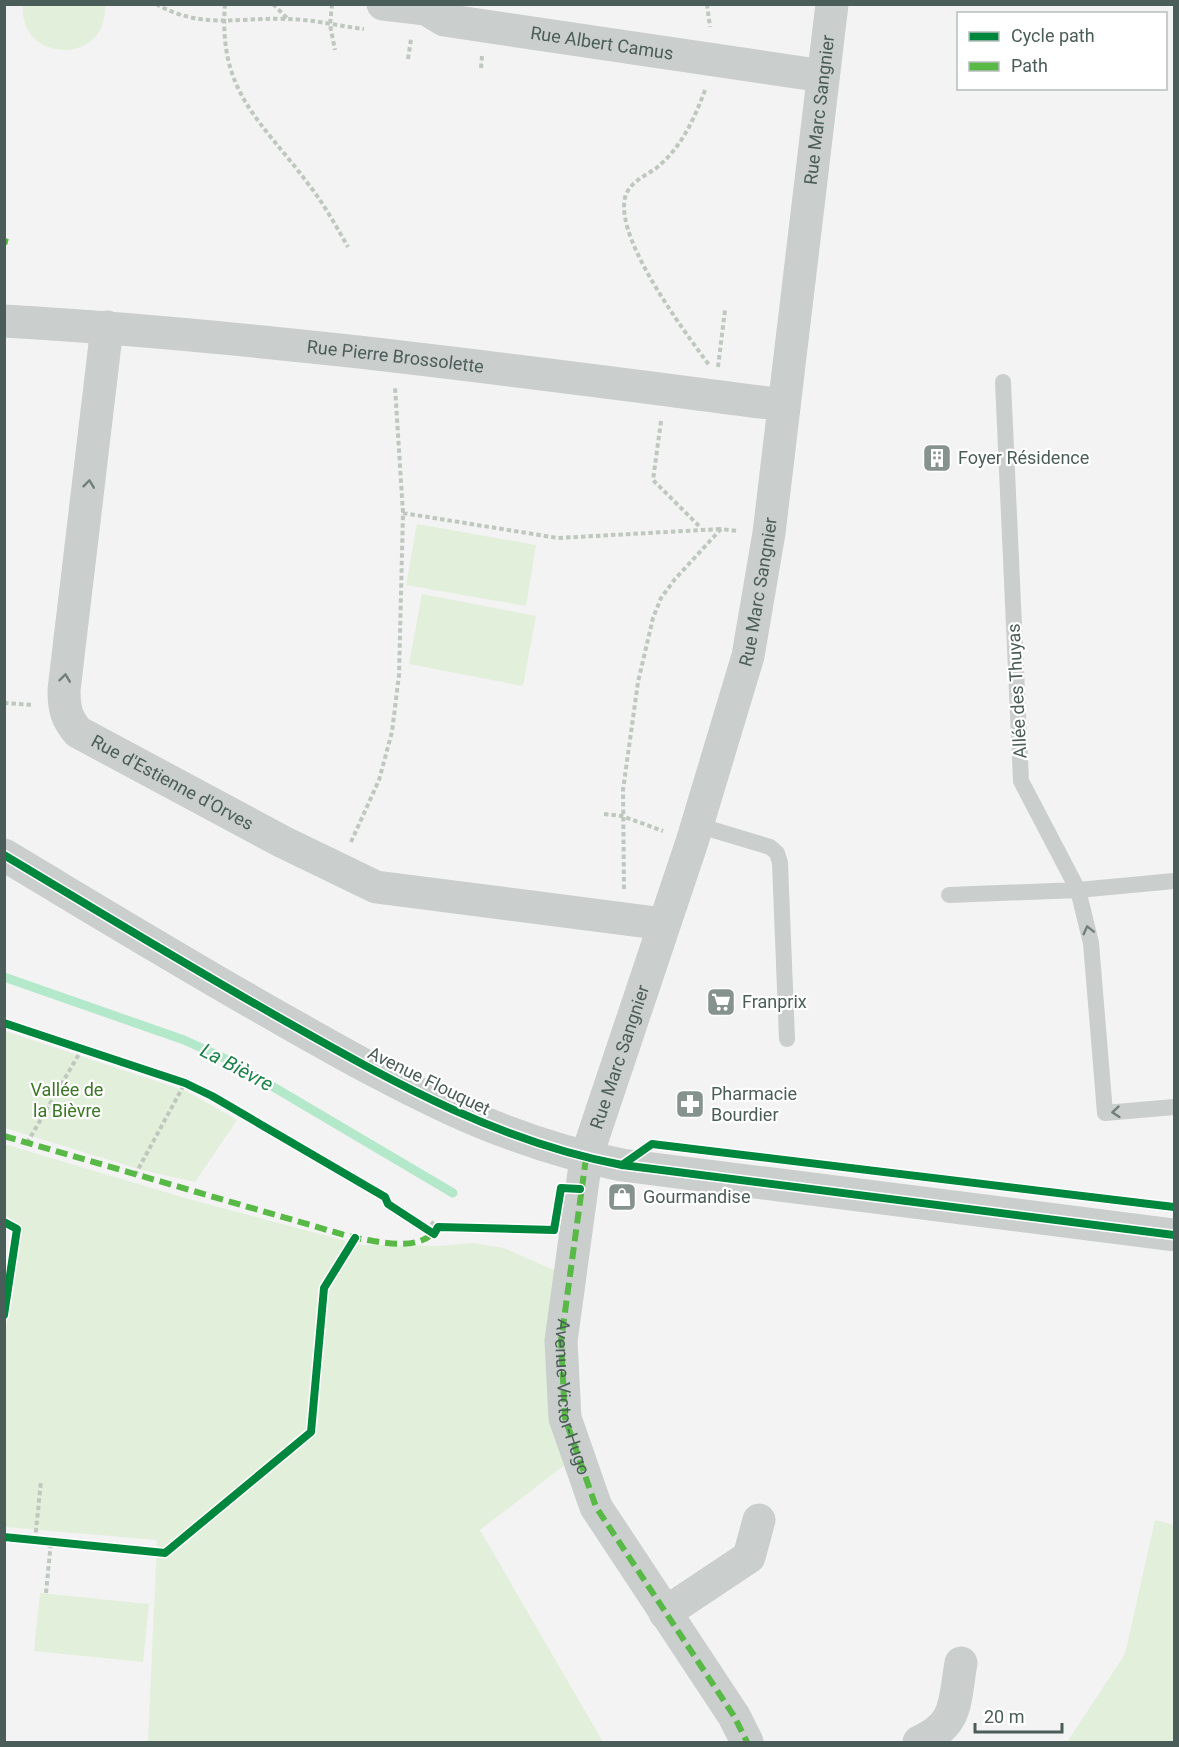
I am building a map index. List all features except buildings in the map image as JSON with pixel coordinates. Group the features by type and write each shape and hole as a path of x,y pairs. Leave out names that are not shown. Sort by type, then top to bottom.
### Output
{"street":[{"name":"Rue Albert Camus","path":"383,4 426,9 444,20 823,76"},
{"name":"Rue Marc Sangnier","path":"586,1158 694,834 748,656 769,533 832,4"},
{"name":"Rue Pierre Brossolette","path":"4,321 107,327 393,357 665,391 724,388 784,405"},
{"name":"Rue d'Estienne d'Orves","path":"107,327 64,690 64,708 69,722 78,732 338,870 376,887 625,917 664,924"},
{"name":"Avenue Flouquet","path":"4,855 215,981 432,1102 489,1127 586,1158 889,1199 1174,1234"},
{"name":"Avenue Victor-Hugo","path":"586,1158 561,1341 565,1418 596,1507 734,1716 747,1743"},
{"path":"665,1613 749,1557 759,1520"},
{"path":"919,1743 937,1734 951,1719 961,1663"}],"lane":[{"name":"Allée des Thuyas","path":"1003,382 1021,781 1078,890 1091,943 1105,1113 1174,1107"},
{"path":"694,834 770,847 777,853 780,863 787,1039"},
{"path":"949,895 1078,890 1174,881"}],"path":[{"path":"156,4 172,14 199,21 224,23"},
{"path":"225,4 224,50 230,73 241,95 311,186 348,247"},
{"path":"273,4 288,19"},
{"path":"332,4 330,25 335,50"},
{"path":"707,4 714,61 702,99 684,137 659,166 630,187 624,198 623,215 646,270 724,388"},
{"path":"408,59 411,36"},
{"path":"724,388 725,310"},
{"path":"338,870 379,780 392,732 399,675 403,513 393,357"},
{"path":"665,391 654,480 702,528"},
{"path":"403,513 558,538 702,528 769,533"},
{"path":"625,917 622,816 638,682 653,618 661,598 675,579 721,529"},
{"path":"604,814 622,816 694,834"},
{"path":"27,1143 82,1049"},
{"path":"135,1175 185,1083"},
{"path":"431,1222 438,1227"},
{"path":"35,1540 41,1482"},
{"path":"46,1593 51,1541"}],"green space":[{"path":"23,5 105,5 102,25 93,39 79,48 63,50 48,47 34,38 25,24"},
{"path":"417,524 536,545 526,606 406,585"},
{"path":"422,594 536,616 523,686 409,664"},
{"name":"Vallée de la Bièvre","path":"5,1031 186,1091 237,1120 195,1182 142,1170 5,1128"},
{"path":"4,1144 192,1200 361,1245 439,1246 472,1243 504,1248 558,1272 566,1464 480,1530 603,1742 148,1742 157,1540 5,1527 4,1341 21,1226 5,1215"},
{"path":"1155,1520 1174,1525 1174,1742 1067,1742 1125,1654"},
{"path":"40,1593 149,1604 143,1662 34,1651"}],"waterway":[{"name":"La Bièvre","path":"4,977 184,1040 226,1059 453,1193"}],"marked path":[{"path":"4,241 8,242"},
{"path":"4,1136 355,1238 386,1243 409,1243 428,1237 436,1230"},
{"path":"586,1158 561,1341 565,1418 596,1507 734,1716 747,1742"}],"cycle path":[{"path":"4,855 221,984 373,1070 452,1109 535,1142 622,1165 1174,1235"},
{"path":"4,1023 185,1083 212,1096 385,1197 388,1204 434,1234 438,1227 554,1230 561,1188 580,1189"},
{"path":"622,1165 652,1144 1174,1207"},
{"path":"4,1222 17,1229 4,1315"},
{"path":"4,1537 165,1553 311,1432 324,1288 355,1238"}],"place":[{"name":"Foyer Résidence","path":"937,458"},
{"name":"Franprix","path":"721,1002"},
{"name":"Pharmacie Bourdier","path":"690,1104"},
{"name":"Gourmandise","path":"622,1197"}]}
